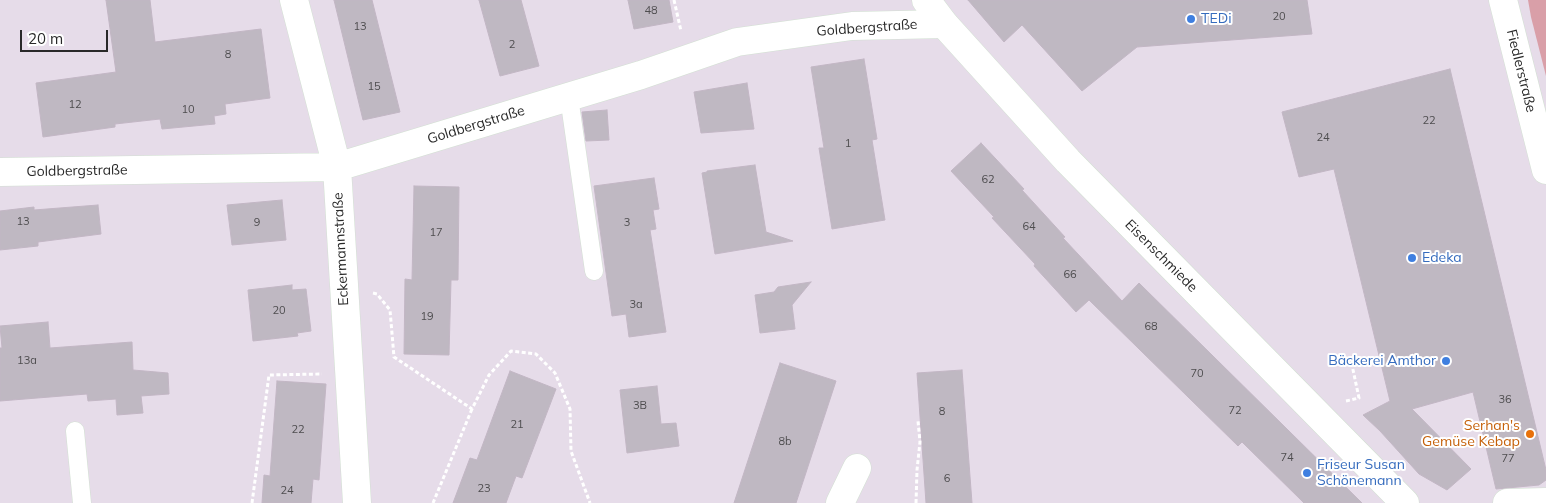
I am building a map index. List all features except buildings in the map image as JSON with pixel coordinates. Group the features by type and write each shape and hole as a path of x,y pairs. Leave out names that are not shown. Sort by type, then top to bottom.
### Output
{"street":[{"name":"Eckermannstraße","path":"294,0 337,167 357,503"},
{"name":"Eisenschmiede","path":"926,0 944,24 1068,161 1405,503"},
{"name":"Fiedlerstraße","path":"1503,0 1546,170"},
{"name":"Goldbergstraße","path":"0,172 337,167 641,75 736,42 852,26 944,24"},
{"path":"840,503 857,468"},
{"path":"1507,503 1546,502"}],"lane":[{"path":"569,97 594,271"},
{"path":"75,431 82,503"}],"path":[{"path":"377,294 390,310 394,357 472,409"},
{"path":"433,503 472,409 489,375 511,352 536,354 555,373 570,409 572,451 590,503"},
{"path":"1310,408 1359,398 1352,365"},
{"path":"252,503 269,374 349,374"},
{"path":"916,503 916,470 920,442 918,421"}],"shaded area":[{"path":"1528,0 1546,0 1546,76 1531,17"}],"place":[{"name":"TEDi","path":"1191,19"},
{"name":"Edeka","path":"1412,258"},
{"name":"Bäckerei Amthor","path":"1446,361"},
{"name":"Serhan's Gemüse Kebap","path":"1530,434"},
{"name":"Friseur Susan Schönemann","path":"1307,473"}]}
